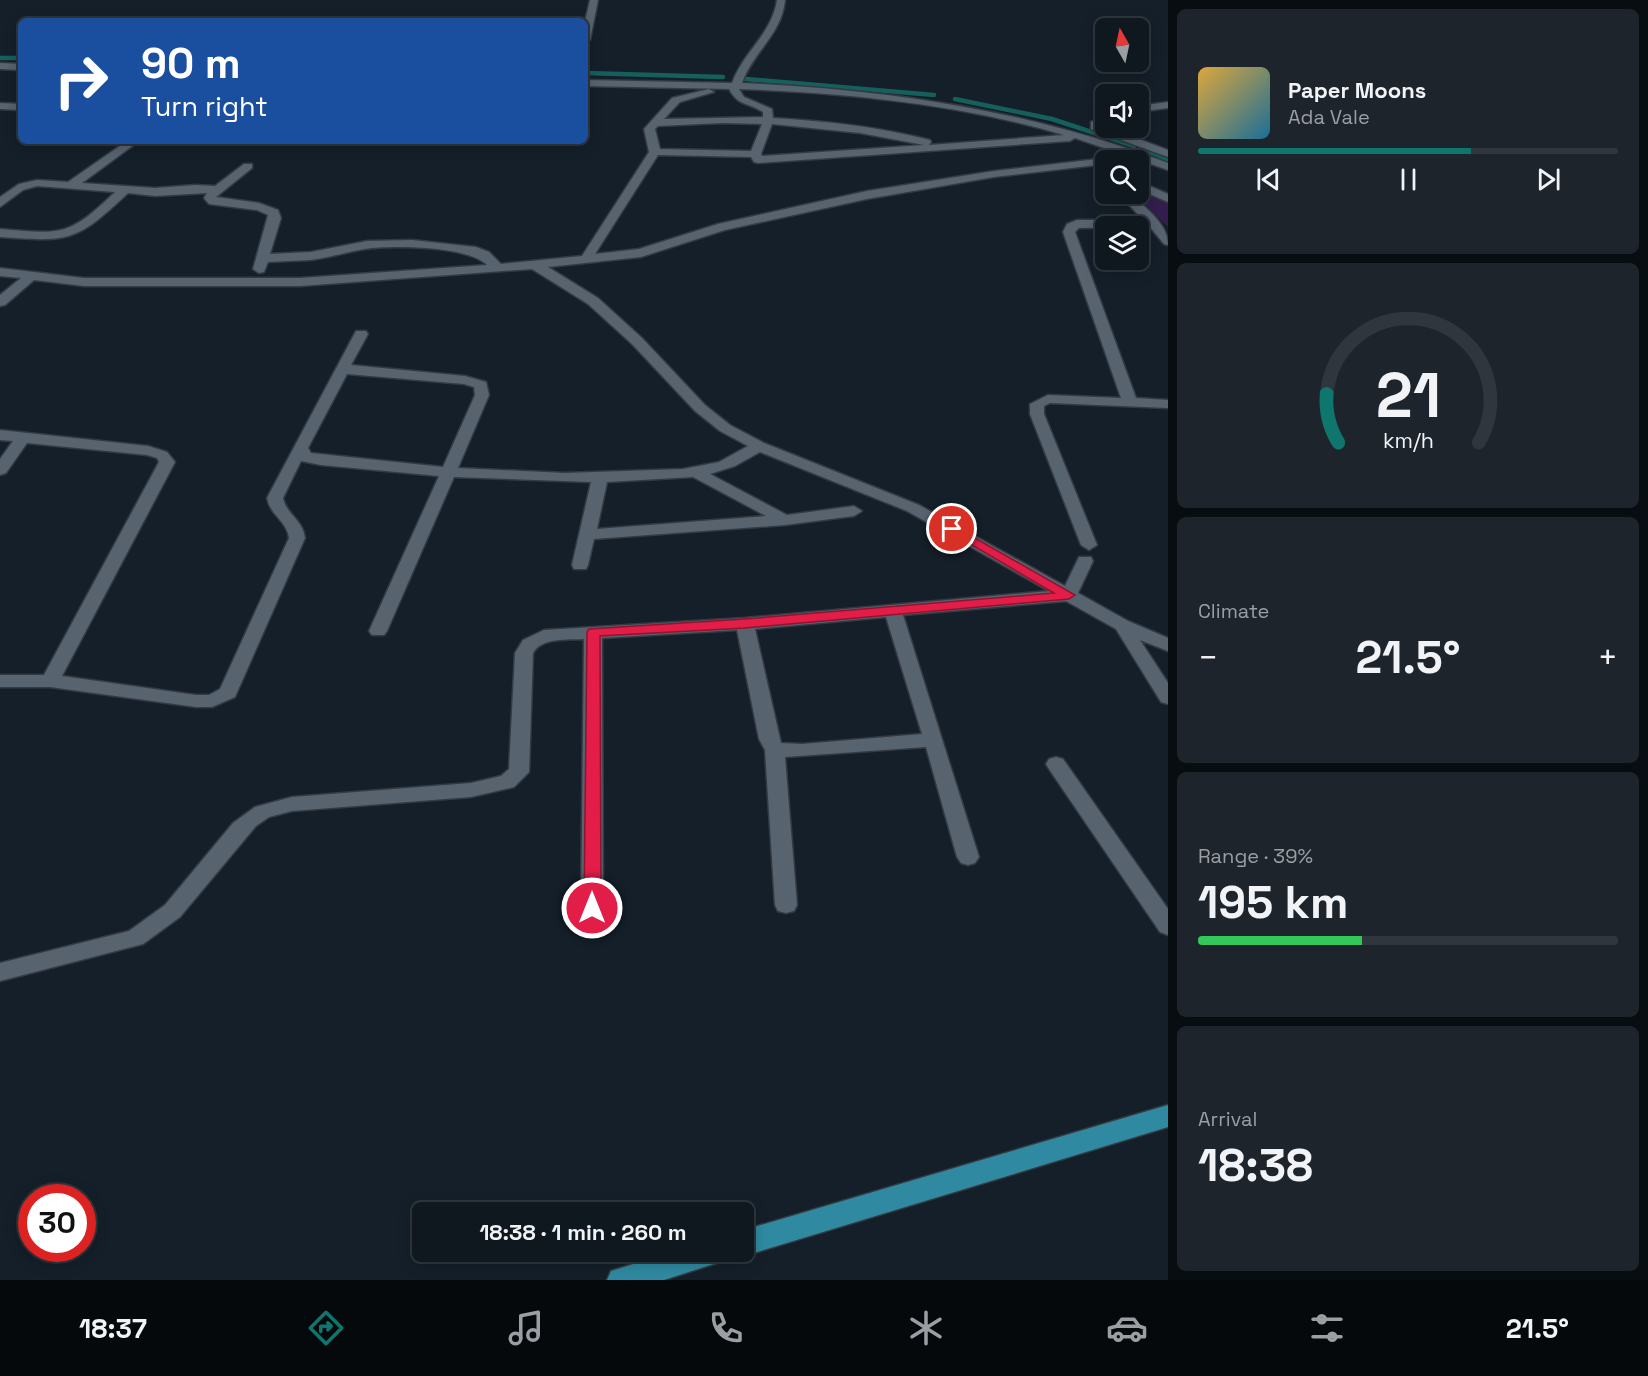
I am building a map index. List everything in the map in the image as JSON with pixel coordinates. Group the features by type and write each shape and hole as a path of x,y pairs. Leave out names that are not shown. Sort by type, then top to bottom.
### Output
{"main road":[{"path":"754,1240 1168,1116"},
{"path":"621,1280 681,1262"}],"street":[{"path":"588,27 594,0"},
{"path":"781,0 780,15 776,26 739,74 734,86 740,99 767,109 768,122 755,154 758,160 1083,138"},
{"path":"0,66 18,67"},
{"path":"588,83 734,86 864,94 934,103 1035,124 1122,150"},
{"path":"655,152 649,129 676,100 709,93 716,86"},
{"path":"1149,107 1168,105"},
{"path":"0,106 18,107"},
{"path":"655,123 716,119 768,122 875,131 942,146"},
{"path":"1127,138 1168,154"},
{"path":"71,185 130,144"},
{"path":"1138,150 1168,145"},
{"path":"655,152 755,154"},
{"path":"586,260 655,152"},
{"path":"1149,160 1168,168"},
{"path":"0,272 84,282 255,282 350,279 586,260 641,253 722,227 867,195 986,175 1095,161"},
{"path":"248,166 210,198 213,201 259,207 274,213 275,218 255,282"},
{"path":"0,203 19,187 27,184 155,192 195,188 217,190"},
{"path":"1149,189 1168,198"},
{"path":"0,233 50,236 65,234 99,213 125,190"},
{"path":"1135,204 1168,241"},
{"path":"1130,402 1069,232 1071,227 1077,224 1154,223"},
{"path":"262,258 311,256 367,245 412,244 472,250 484,255 497,267"},
{"path":"533,265 594,301 637,341 700,408 725,428 759,446 913,508 1122,625 1168,645"},
{"path":"0,302 30,277"},
{"path":"0,681 50,681 196,701 212,701 228,693 297,538 297,528 291,519 278,509 275,498 361,334"},
{"path":"343,369 465,380 481,385 482,395 378,632"},
{"path":"1069,595 1087,553 1037,414 1036,404 1048,399 1168,404"},
{"path":"0,435 148,451 162,455 167,462 50,681"},
{"path":"0,470 23,438"},
{"path":"300,448 306,457 321,460 449,472 600,478 695,472 733,462 759,446"},
{"path":"695,472 784,520"},
{"path":"580,565 589,534 600,478"},
{"path":"589,534 784,520 854,511"},
{"path":"0,972 135,938 154,929 171,915 238,830 253,816 270,808 292,804 471,790 507,782 519,772 524,653 529,644 543,636 745,624 1069,595"},
{"path":"893,611 968,856"},
{"path":"745,624 769,738 775,750 786,905"},
{"path":"1122,625 1168,698"},
{"path":"592,908 593,632"},
{"path":"775,750 802,751 934,740"},
{"path":"1056,764 1168,926"}],"shaded area":[{"path":"1149,193 1168,202 1168,227 1143,204 1149,204"}],"waterway":[{"path":"0,58 18,58"},
{"path":"588,73 723,77"},
{"path":"746,79 934,95"},
{"path":"955,99 1052,119 1134,146"},
{"path":"1150,152 1168,160"}],"route":[{"path":"592,908 593,632 745,624 1069,595 952,529"}]}
